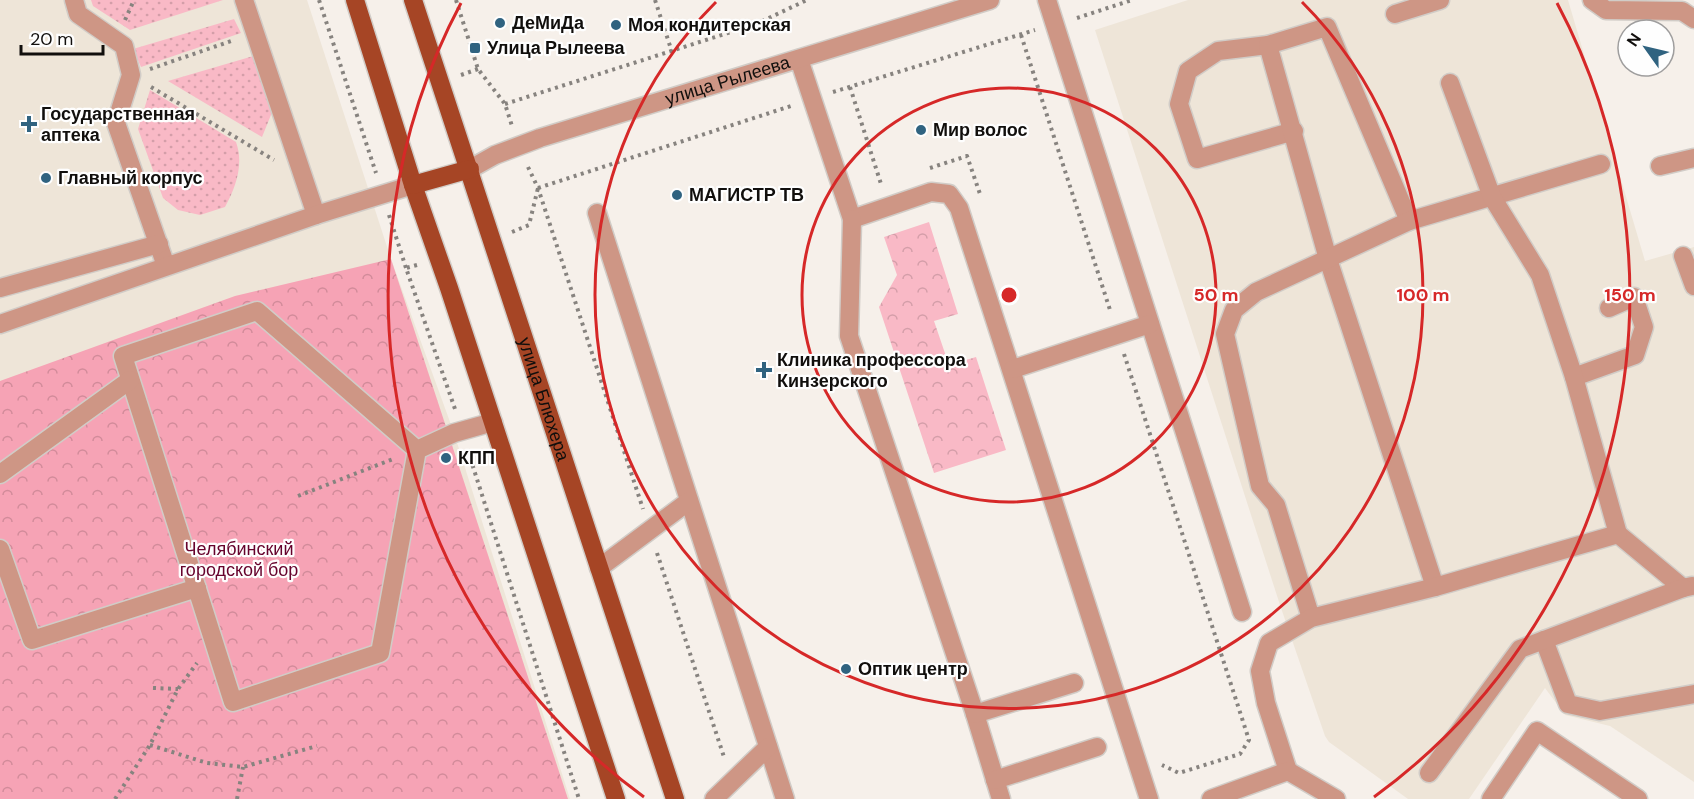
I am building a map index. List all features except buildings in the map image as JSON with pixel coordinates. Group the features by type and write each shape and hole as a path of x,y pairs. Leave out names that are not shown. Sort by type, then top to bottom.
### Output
{"main road":[{"path":"355,0 413,186 616,799"},
{"name":"улица Блюхера","path":"413,0 675,799"},
{"path":"413,186 470,169"}],"street":[{"path":"74,0 78,14 124,46 131,75 116,123 166,266"},
{"path":"244,0 316,215"},
{"name":"улица Рылеева","path":"470,169 518,146 990,0"},
{"path":"1047,0 1242,612"},
{"path":"1395,14 1440,0"},
{"path":"1593,0 1606,10 1682,11 1694,19"},
{"path":"1293,131 1197,159 1179,104 1188,71 1218,51 1268,45 1327,27 1408,220"},
{"path":"1268,45 1328,259 1435,587"},
{"path":"799,59 852,219 849,336 975,714 1001,799"},
{"path":"1450,83 1492,197 1540,275 1574,378 1618,534 1688,587"},
{"path":"1660,166 1694,158"},
{"path":"1311,618 1276,505 1260,486 1225,334 1234,310 1256,292 1408,220 1601,164"},
{"path":"0,324 316,215 382,193 413,186"},
{"path":"852,219 931,192 949,194 959,208 1013,369 1149,799"},
{"path":"597,213 785,799"},
{"path":"0,288 159,244"},
{"path":"1683,256 1694,286"},
{"path":"1574,378 1635,355 1644,327 1634,297 1609,308"},
{"path":"257,311 417,450 381,654 233,702 123,356 257,311"},
{"path":"1013,369 1150,324"},
{"path":"0,474 130,380"},
{"path":"417,450 454,433 493,422"},
{"path":"599,568 689,501"},
{"path":"1336,799 1288,771 1266,703 1260,671 1269,643 1311,618 1435,587 1618,534"},
{"path":"0,549 32,640 197,588"},
{"path":"1429,773 1520,649 1688,587"},
{"path":"1544,640 1568,704 1600,711 1694,694"},
{"path":"975,714 1074,683"},
{"path":"1491,799 1538,731 1638,799"},
{"path":"714,799 768,747"},
{"path":"995,780 1097,747"},
{"path":"1211,799 1288,771"}],"path":[{"path":"319,0 406,268"},
{"path":"456,0 478,69 505,104 518,146 538,188 732,782"},
{"path":"655,0 672,52"},
{"path":"505,104 756,24 807,0"},
{"path":"131,75 255,33"},
{"path":"1021,35 1249,740 1240,754 1179,773 1162,766 1160,760"},
{"path":"131,75 303,177"},
{"path":"298,496 417,450"},
{"path":"115,799 150,745 178,689 213,640"},
{"path":"153,688 178,689"},
{"path":"150,745 207,763 243,767 317,746"},
{"path":"237,799 243,767"}],"shaded area":[{"name":"Челябинский городской бор","path":"0,0 307,0 391,259 454,433 570,799 0,799"},
{"path":"1188,0 1568,0 1645,261 1694,247 1694,782 1610,726 1565,715 1545,688 1469,799 1408,799 1329,742 1325,736 1280,605 1095,30"}],"green space":[{"path":"91,0 223,0 130,30 93,6"},
{"path":"234,19 241,33 141,67 133,49"},
{"path":"257,55 275,105 262,137 168,81"},
{"path":"150,90 236,142 239,159 238,175 225,207 200,215 178,210 163,198 138,129"},
{"path":"929,222 958,314 934,321 949,365 976,357 1006,450 934,473 879,307 897,275 884,237"},
{"name":"Челябинский городской бор","path":"391,259 568,799 0,799 0,381 235,296"}],"place":[{"name":"ДеМиДа","path":"500,23"},
{"name":"Моя кондитерская","path":"616,25"},
{"name":"Улица Рылеева","path":"475,48"},
{"name":"Государственная аптека","path":"29,124"},
{"name":"Мир волос","path":"921,130"},
{"name":"Главный корпус","path":"46,178"},
{"name":"МАГИСТР ТВ","path":"677,195"},
{"name":"Клиника профессора Кинзерского","path":"764,370"},
{"name":"КПП","path":"446,458"},
{"name":"Оптик центр","path":"846,669"}]}
